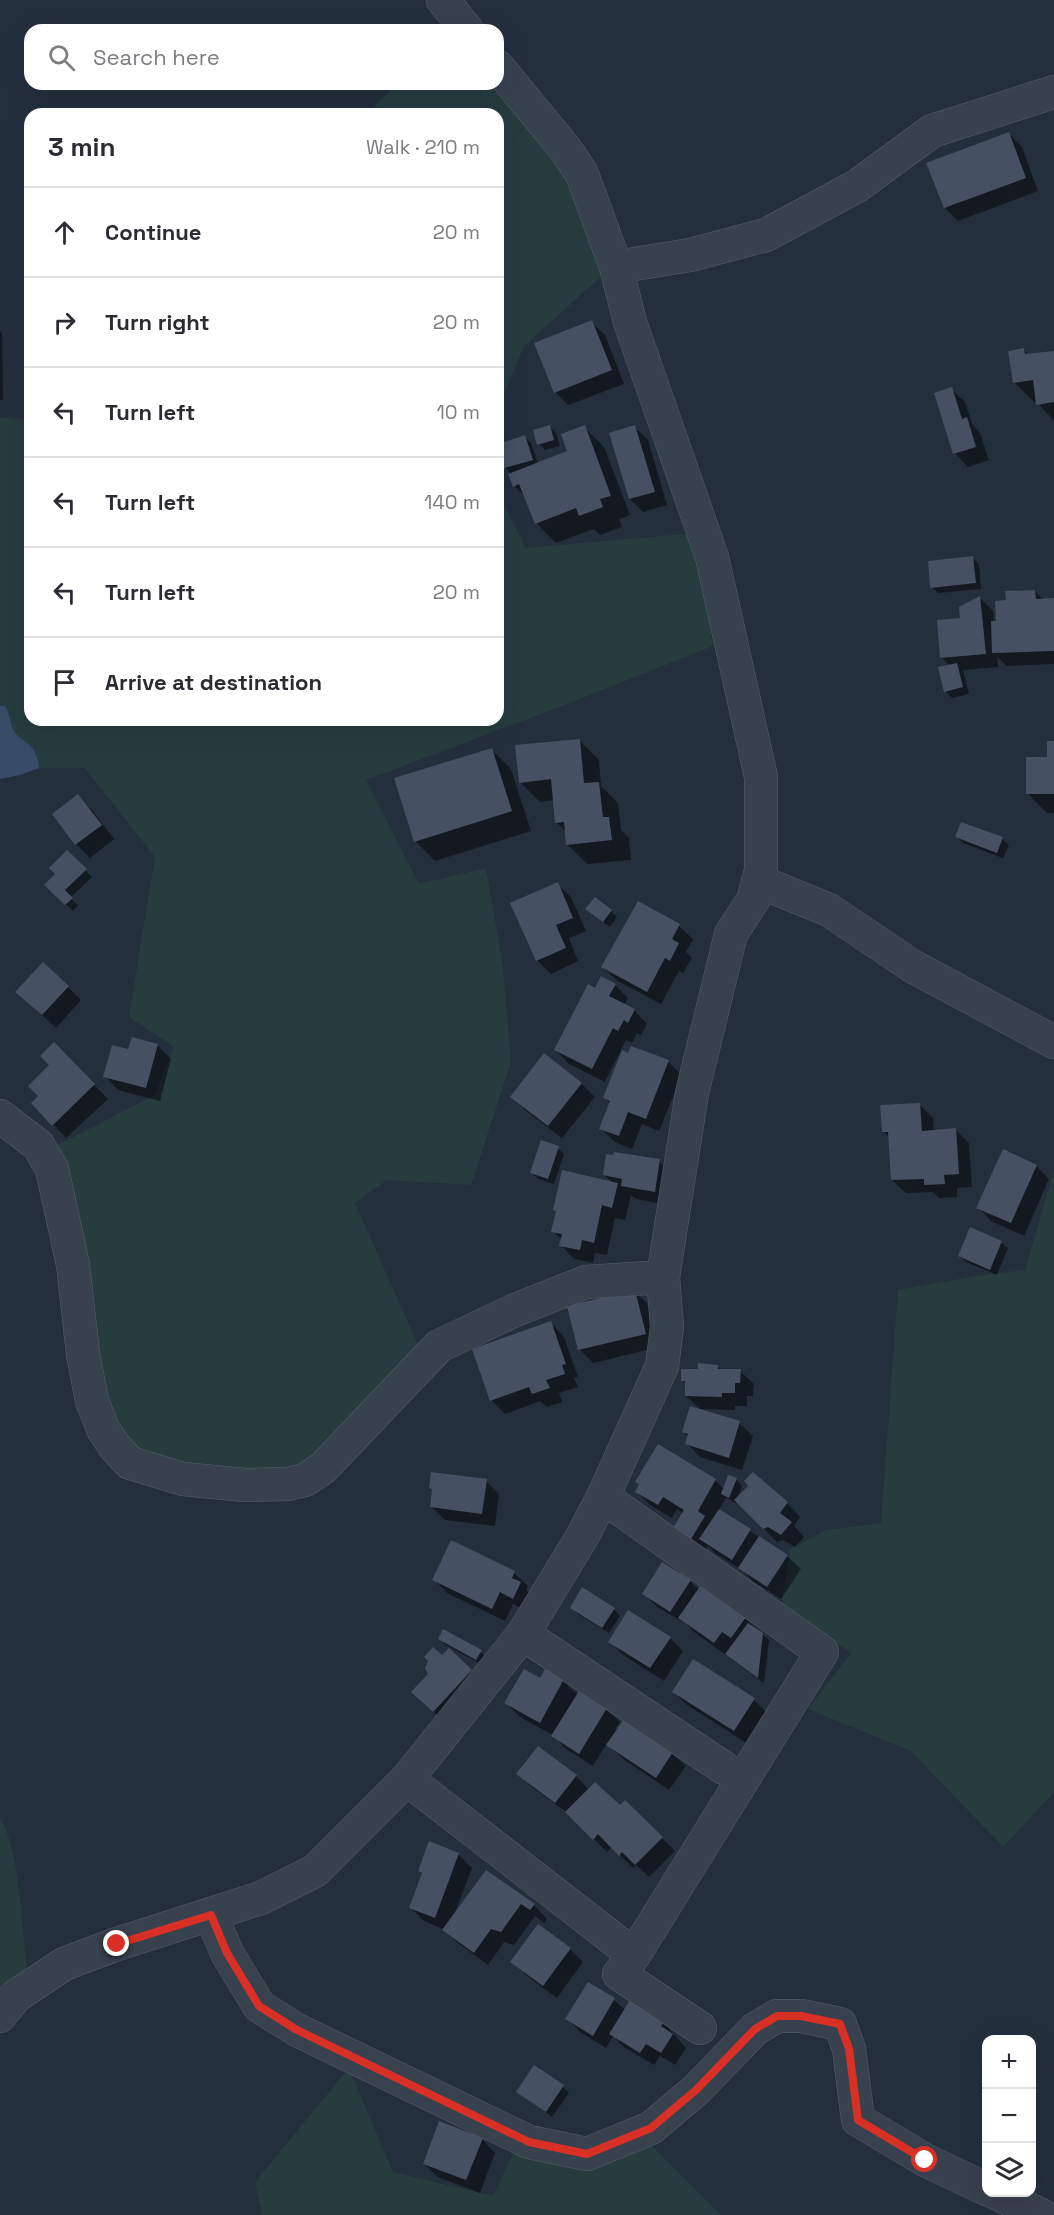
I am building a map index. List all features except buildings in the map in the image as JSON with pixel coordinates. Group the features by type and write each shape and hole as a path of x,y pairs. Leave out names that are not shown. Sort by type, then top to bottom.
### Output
{"street":[{"path":"443,0 462,24"},
{"path":"0,2016 16,1996 64,1964 117,1944 261,1898 315,1871 407,1779 523,1634 582,1537 603,1497 662,1365 667,1327 663,1277 692,1093 731,934 753,900 761,871 760,777 712,557 630,322 616,267 582,174 566,150 504,74"},
{"path":"616,267 690,255 766,235 857,186 932,131 1054,92"},
{"path":"758,881 829,910 912,966 1054,1042"},
{"path":"0,1116 38,1145 52,1169 72,1264 92,1401 103,1429 115,1448 130,1463 183,1479 244,1485 288,1484 305,1480 323,1468 439,1346 513,1311 586,1282 663,1277"},
{"path":"603,1497 822,1652 620,1974 700,2028"},
{"path":"523,1634 724,1768"},
{"path":"407,1779 634,1955"},
{"path":"211,1915 227,1953 259,2006 297,2030 529,2142 587,2154 651,2128 696,2090 755,2029 777,2016 801,2016 840,2024 849,2049 858,2120 925,2160 982,2187"},
{"path":"1003,2197 1041,2215"}],"green space":[{"path":"391,90 498,90 529,125 570,184 605,273 524,346 504,394 504,108 372,108"},
{"path":"0,418 24,419 24,726 504,726 504,505 526,548 696,533 713,646 366,780 419,884 486,868 503,967 511,1062 471,1185 387,1180 355,1203 422,1354 294,1474 157,1468 110,1430 48,1150 155,1095 174,1047 129,1017 155,857 85,768 39,768 38,759 32,747 16,734 7,709 5,706 0,706"},
{"path":"1054,1171 1054,1792 1003,1847 911,1751 808,1709 851,1653 781,1605 790,1549 826,1530 881,1523 898,1290 1025,1270"},
{"path":"0,1818 7,1832 16,1871 28,1977 0,2007"},
{"path":"349,2068 393,2172 493,2196 515,2149 651,2145 721,2215 262,2215 255,2182"}],"water":[{"path":"0,706 5,706 7,709 16,734 32,747 38,759 39,768 0,779"}],"route":[{"path":"117,1944 211,1915 227,1953 259,2006 297,2030 529,2142 587,2154 651,2128 696,2090 755,2029 777,2016 801,2016 840,2024 849,2049 858,2120 925,2160"}]}
